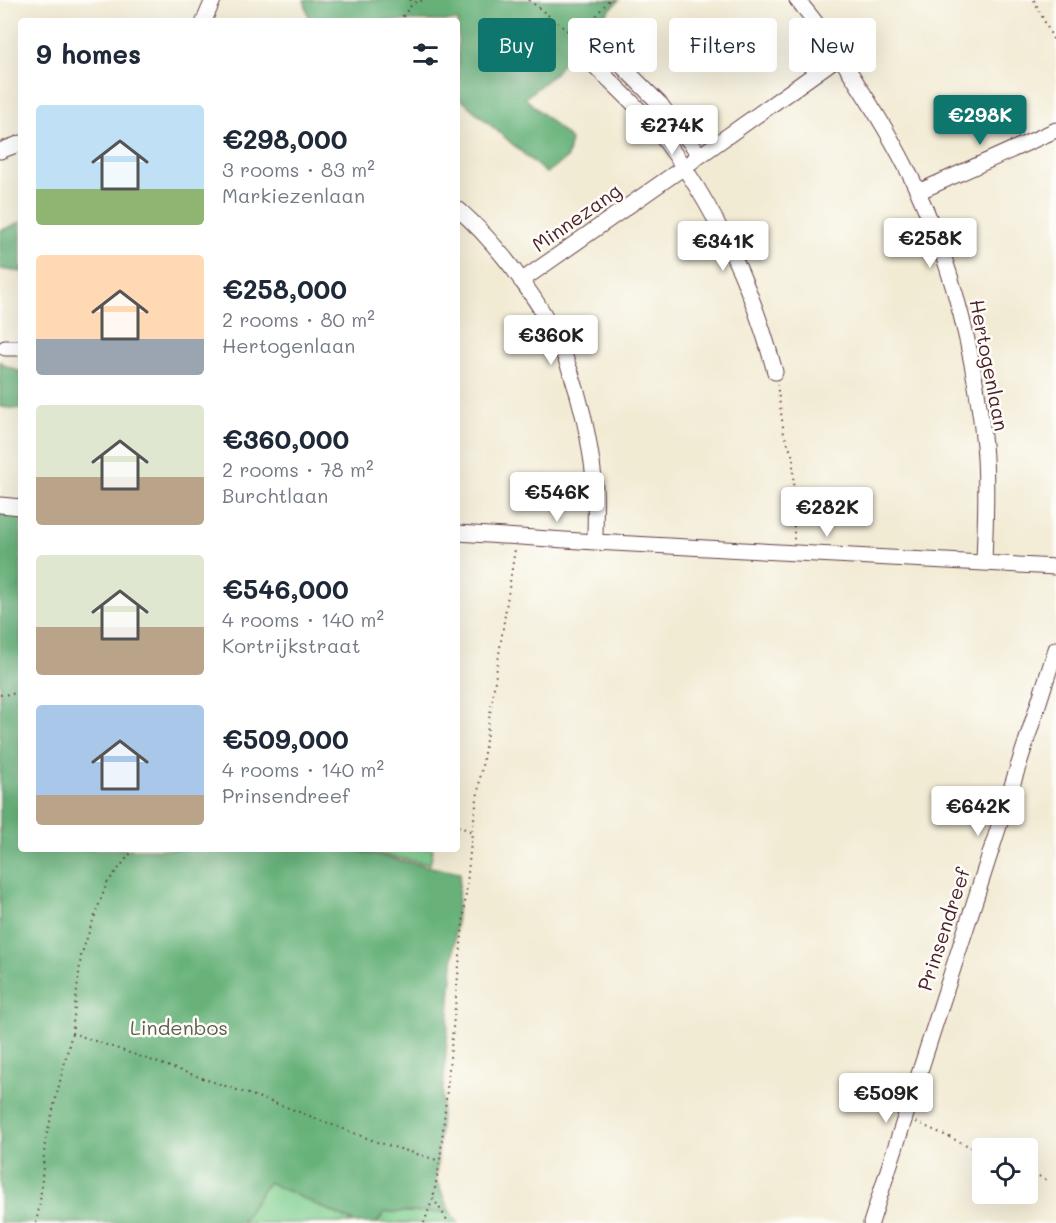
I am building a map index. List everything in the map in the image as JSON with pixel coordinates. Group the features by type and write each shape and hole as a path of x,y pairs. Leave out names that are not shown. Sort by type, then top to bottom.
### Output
{"street":[{"path":"205,18 213,0"},
{"name":"Hertogenlaan","path":"797,0 811,18"},
{"path":"600,72 645,116 684,167 733,256 752,299 775,372"},
{"path":"628,72 660,104 700,154"},
{"name":"Minnezang","path":"521,280 817,72"},
{"name":"Hertogenlaan","path":"850,72 884,126 918,192 937,238 955,292 979,400 984,448 984,563"},
{"path":"918,192 1056,130"},
{"path":"0,152 18,144"},
{"path":"460,212 495,246 521,280 548,320 565,357 580,400 588,439 595,488 596,542"},
{"path":"5,348 18,348"},
{"path":"0,506 18,507"},
{"path":"460,532 596,542 1056,567"},
{"name":"Prinsendreef","path":"871,1223 1056,649"}],"path":[{"path":"401,18 412,1 424,0"},
{"path":"529,0 568,31"},
{"path":"594,18 609,0"},
{"path":"1034,0 1056,45"},
{"path":"775,372 784,434 793,457 794,553"},
{"path":"424,1223 433,1198 440,1161 472,832 517,537"},
{"path":"0,695 18,693"},
{"path":"460,827 472,832"},
{"path":"36,1223 45,1142 72,1033 81,956 108,883 132,852"},
{"path":"72,1033 286,1107 377,1142 440,1161"},
{"path":"905,1117 972,1147"},
{"path":"1038,1176 1047,1180"},
{"path":"433,1198 449,1223"}],"green space":[{"path":"304,0 619,0 602,18 568,18 568,56 556,71 556,18 478,18 478,72 556,72 525,98 571,140 567,158 546,173 460,99 460,18 309,18"},
{"path":"18,223 18,272 0,269 0,231"},
{"path":"0,361 18,371 18,409 0,407"},
{"name":"Lindenbos","path":"0,510 18,511 18,852 360,852 460,873 436,1179 450,1212 385,1212 377,1223 356,1223 268,1182 241,1223 0,1223"},
{"path":"368,852 432,852 430,864"},
{"path":"268,1182 356,1223 241,1223"},
{"path":"385,1212 450,1212 458,1223 377,1223"}]}
